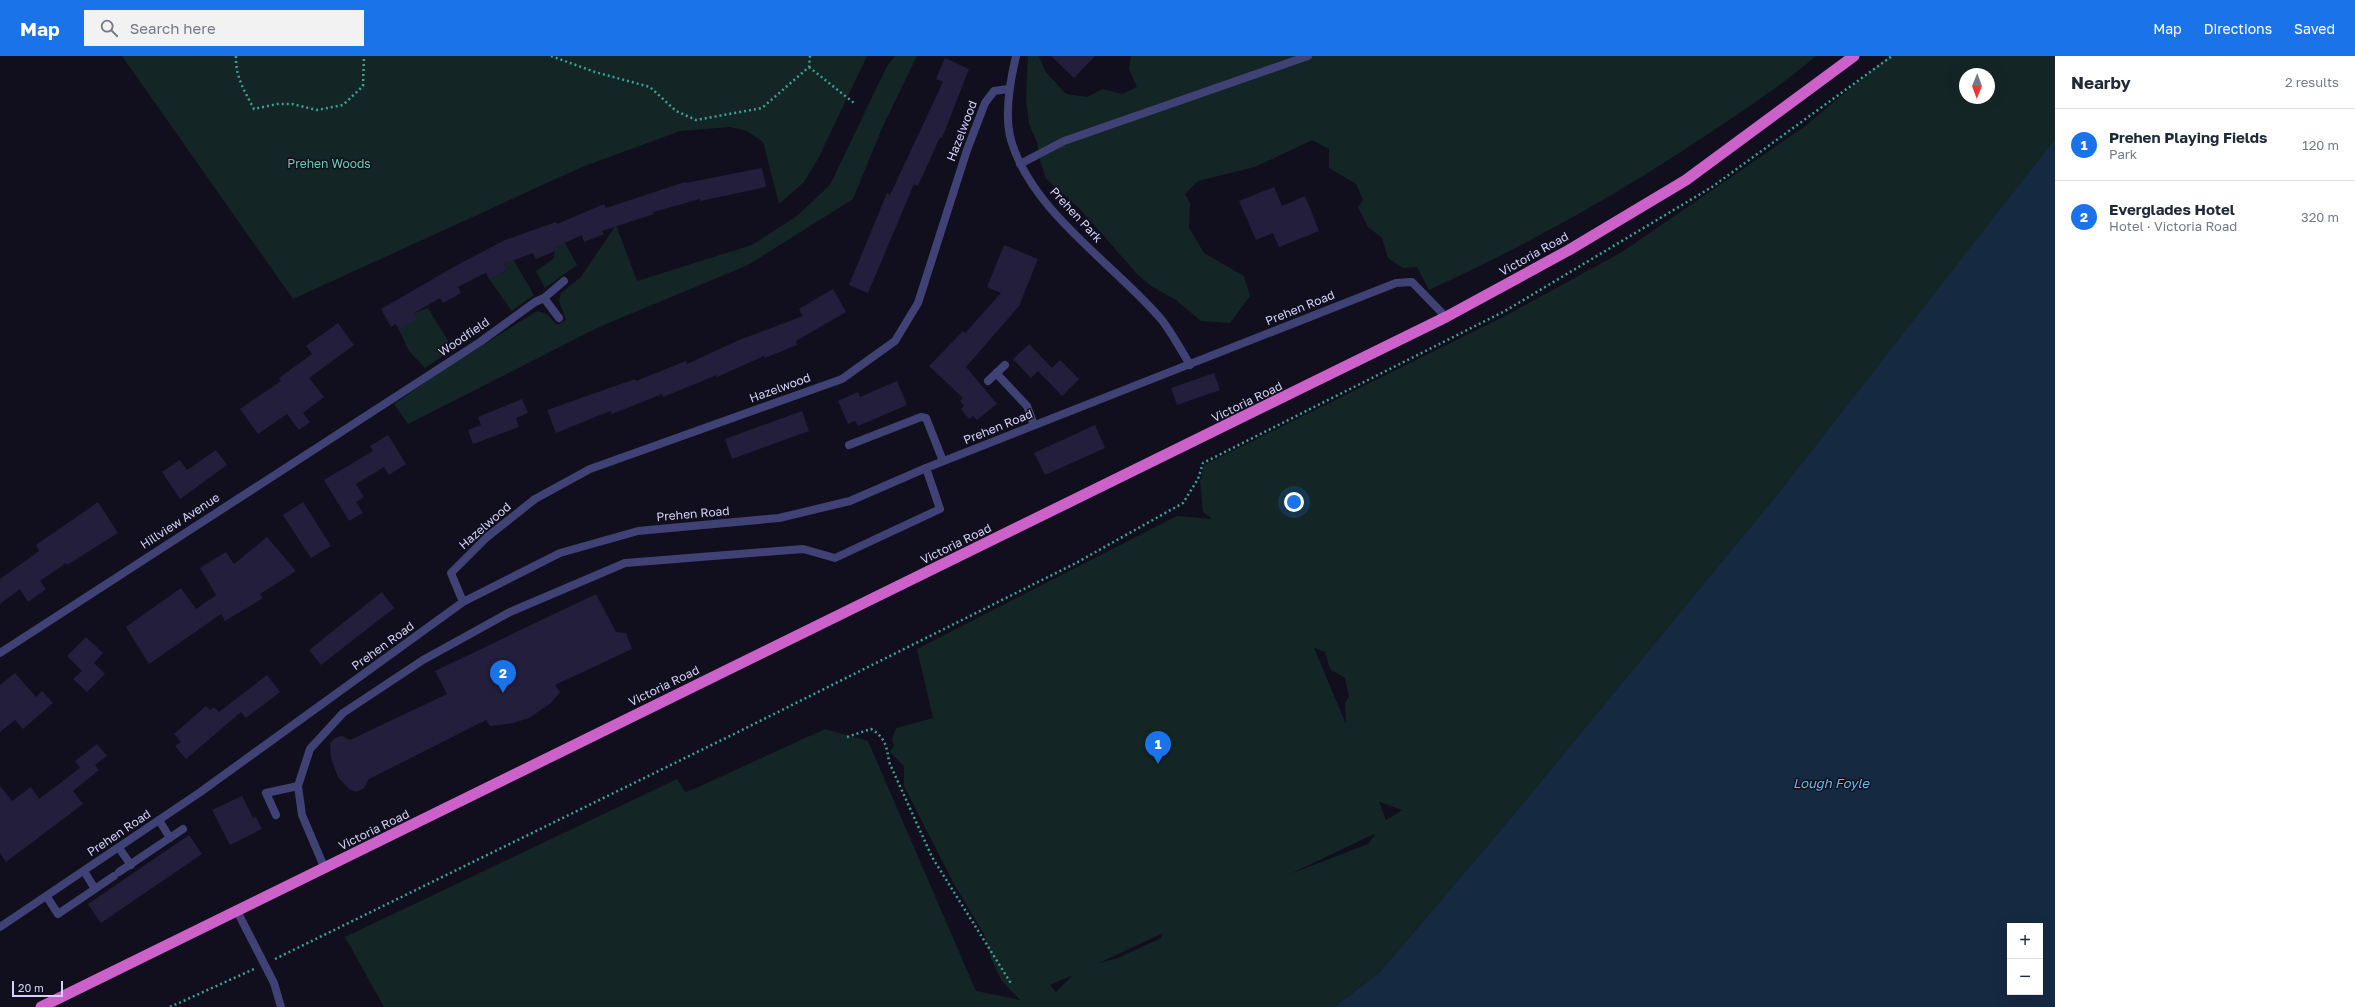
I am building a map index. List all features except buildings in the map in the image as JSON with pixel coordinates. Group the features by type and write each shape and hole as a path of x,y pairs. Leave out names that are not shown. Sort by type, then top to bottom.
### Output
{"highway":[{"name":"Victoria Road","path":"41,1007 325,869 1446,317 1569,250 1686,180 1854,56"}],"street":[{"name":"Prehen Park","path":"1016,56 1008,89 1010,138 1020,164 1044,201 1161,320 1190,365"},
{"path":"1020,164 1064,141 1308,56"},
{"name":"Hazelwood","path":"463,602 452,573 487,537 535,499 590,469 842,379 895,341 918,303 967,150 985,103 994,91 1008,89"},
{"name":"Woodfield","path":"374,408 480,342 535,302 544,298 564,281"},
{"name":"Prehen Road","path":"0,927 119,848 463,602 560,553 638,531 779,518 850,501 943,461 1396,283 1412,282 1446,317"},
{"path":"544,298 559,318"},
{"path":"988,381 1005,365"},
{"path":"996,374 1027,406 1034,425"},
{"name":"Hillview Avenue","path":"0,653 374,408"},
{"path":"849,444 921,417 926,418 943,461"},
{"path":"325,869 302,815 298,786 310,749 343,713 423,660 510,612 624,563 804,549 835,558 940,509 926,468"},
{"path":"276,815 266,793 298,786"},
{"path":"158,820 170,838"},
{"path":"46,897 58,914 183,829"},
{"path":"119,848 131,865"},
{"path":"84,871 96,889"},
{"path":"237,911 274,983 281,1007"}],"path":[{"path":"236,56 236,67 242,86 254,109 277,104 292,104 317,110 343,105 363,86 364,56"},
{"path":"551,56 594,72 650,87 676,111 696,120 762,108 809,67 810,56"},
{"path":"170,1007 265,964 742,730 1062,570 1183,503 1198,479 1203,463 1505,311 1712,187 1892,56"},
{"path":"809,67 854,103"},
{"path":"847,737 871,729 880,734 887,747 889,762 932,857 1012,985"}],"green space":[{"name":"Prehen Woods","path":"122,56 867,56 819,157 804,182 779,204 763,142 747,131 730,127 680,131 582,167 293,299"},
{"path":"895,56 917,56 882,128 853,199 748,265 599,327 408,424 394,404 443,370 537,311 547,314 557,325 566,320 559,301 561,293 581,277 616,225 637,281 752,245 797,216 830,185 887,66"},
{"path":"1028,56 1039,56 1045,71 1066,94 1087,97 1103,89 1122,94 1137,87 1129,69 1131,56 1816,56 1748,108 1638,179 1570,219 1500,256 1429,290 1417,267 1403,268 1388,258 1382,238 1368,227 1358,207 1363,200 1356,184 1329,168 1329,149 1312,140 1255,167 1198,181 1185,194 1190,203 1189,228 1204,253 1244,276 1250,296 1230,323 1201,321 1176,300 1151,286 1138,275 1080,209 1046,179 1040,160 1037,142 1029,124 1026,99"},
{"path":"1889,56 2055,56 2055,139 2045,153 1780,491 1505,825 1379,973 1334,1007 384,1007 345,937 677,779 685,792 825,729 868,741 976,991 1020,1000 1001,980 991,958 984,934 954,884 904,786 904,766 890,752 894,746 892,739 896,728 933,718 917,649 1177,516 1212,519 1203,512 1200,481 1204,465 1507,315 1622,252 1804,127","holes":["1314,648 1325,652 1330,669 1345,678 1349,697 1345,703 1346,724","1379,802 1402,810 1386,820","1374,834 1375,835 1368,844 1290,874","1163,933 1161,938 1118,958 1099,963","1073,975 1056,992 1050,985"]},
{"path":"564,241 577,265 545,288 536,271 553,259 555,251 553,247"},
{"path":"513,259 534,295 512,311 489,279 507,270 504,264"},
{"path":"428,308 453,349 425,368 409,351 399,330 414,313"}],"water":[{"name":"Lough Foyle","path":"2055,139 2055,1007 1334,1007 1379,973 1505,825 1780,491"}],"place":[{"name":"Everglades Hotel","path":"503,693"},
{"name":"Prehen Playing Fields","path":"1158,764"}]}
